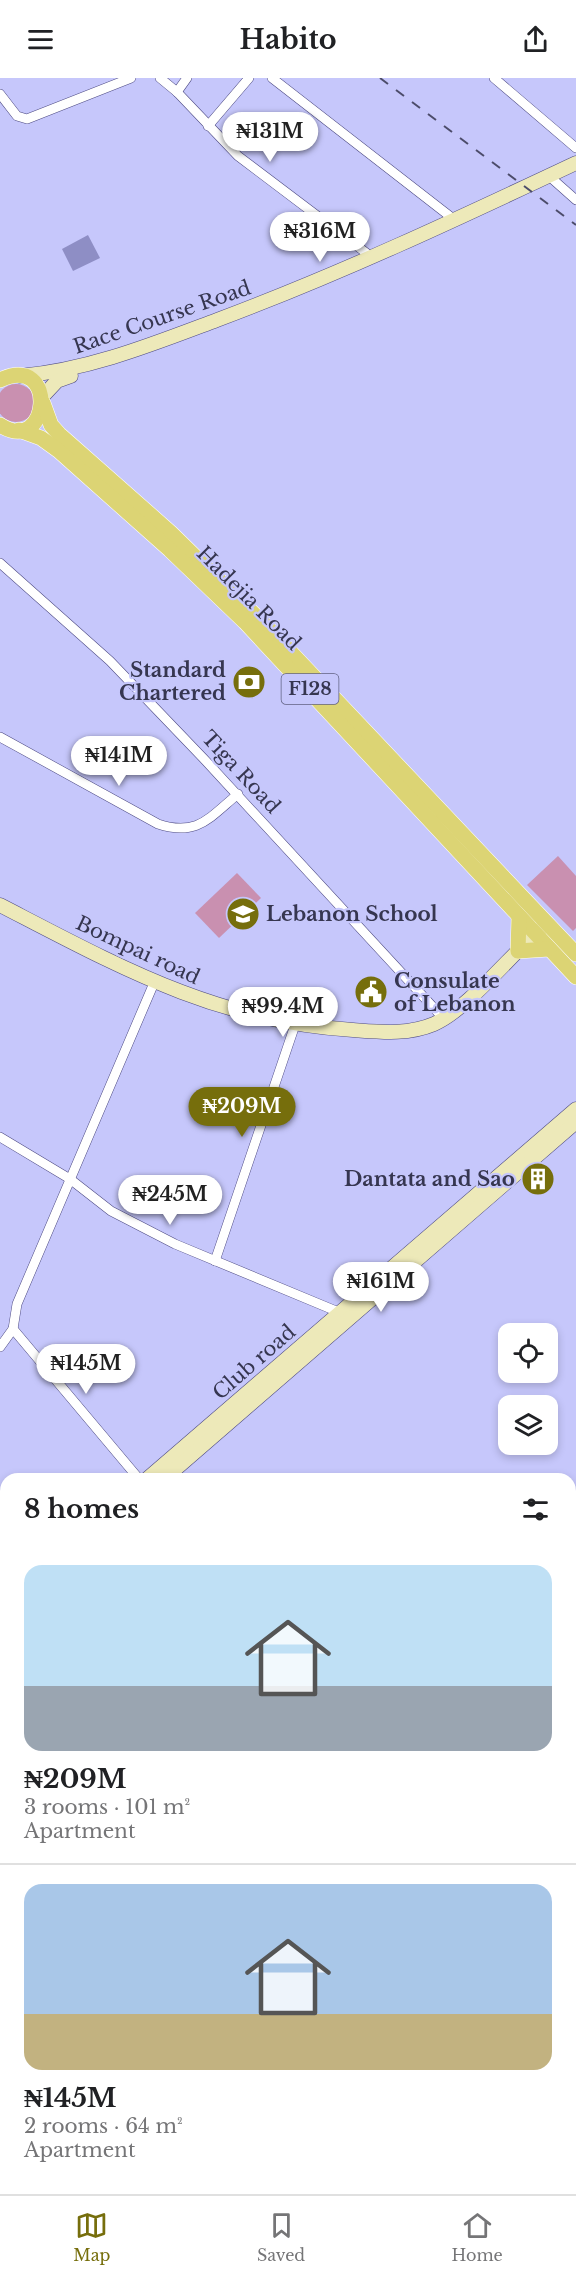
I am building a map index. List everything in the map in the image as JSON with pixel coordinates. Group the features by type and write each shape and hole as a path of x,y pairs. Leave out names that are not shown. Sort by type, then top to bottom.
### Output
{"main road":[{"name":"F128","path":"0,368 34,383 42,400"},
{"path":"0,381 19,376"},
{"path":"6,428 36,421 42,400"},
{"name":"Hadejia Road","path":"42,400 47,416 58,434 171,533 263,623 576,954"},
{"name":"Hadejia Road","path":"6,428 41,438 59,451 200,578 342,723 576,977"},
{"path":"519,917 518,951 549,949"}],"street":[{"path":"0,94 17,116 27,119 131,78"},
{"path":"160,78 177,92 238,156 373,258"},
{"path":"177,92 187,78"},
{"path":"208,126 249,78"},
{"path":"272,78 456,221"},
{"path":"494,78 576,148"},
{"name":"Race Course Road","path":"42,400 57,381 63,378 295,299 469,224 552,179 576,163"},
{"name":"Race Course Road","path":"19,376 60,373 128,352 280,296 373,258 552,179 576,171"},
{"path":"552,179 576,200"},
{"name":"Tiga Road","path":"0,563 110,661 237,794 444,1019"},
{"path":"0,737 171,829 181,830 195,827 237,794"},
{"name":"Bompai road","path":"0,905 153,983 214,1005 295,1025 392,1032 413,1031 444,1019 548,924"},
{"path":"0,1347 13,1329 17,1304 153,983"},
{"path":"215,1261 295,1025"},
{"name":"Club road","path":"157,1473 341,1313 509,1173 576,1109"},
{"path":"157,1473 509,1173 576,1122"},
{"path":"0,1137 70,1179 111,1211 215,1261 341,1313"},
{"path":"13,1329 146,1473"}],"shaded area":[{"path":"16,384 23,386 33,396 35,403 33,410 23,420 16,422 9,420 -1,410 -1,396 9,386"},
{"path":"558,856 576,876 576,928 573,931 527,885"},
{"path":"237,873 261,898 219,938 195,913"}],"water":[{"path":"88,235 100,258 73,271 62,249"}],"railway":[{"path":"380,78 576,225"}],"place":[{"name":"Standard Chartered","path":"249,682"},
{"name":"Lebanon School","path":"243,914"},
{"name":"Consulate of Lebanon","path":"371,992"},
{"name":"Dantata and Sao","path":"538,1179"}]}
